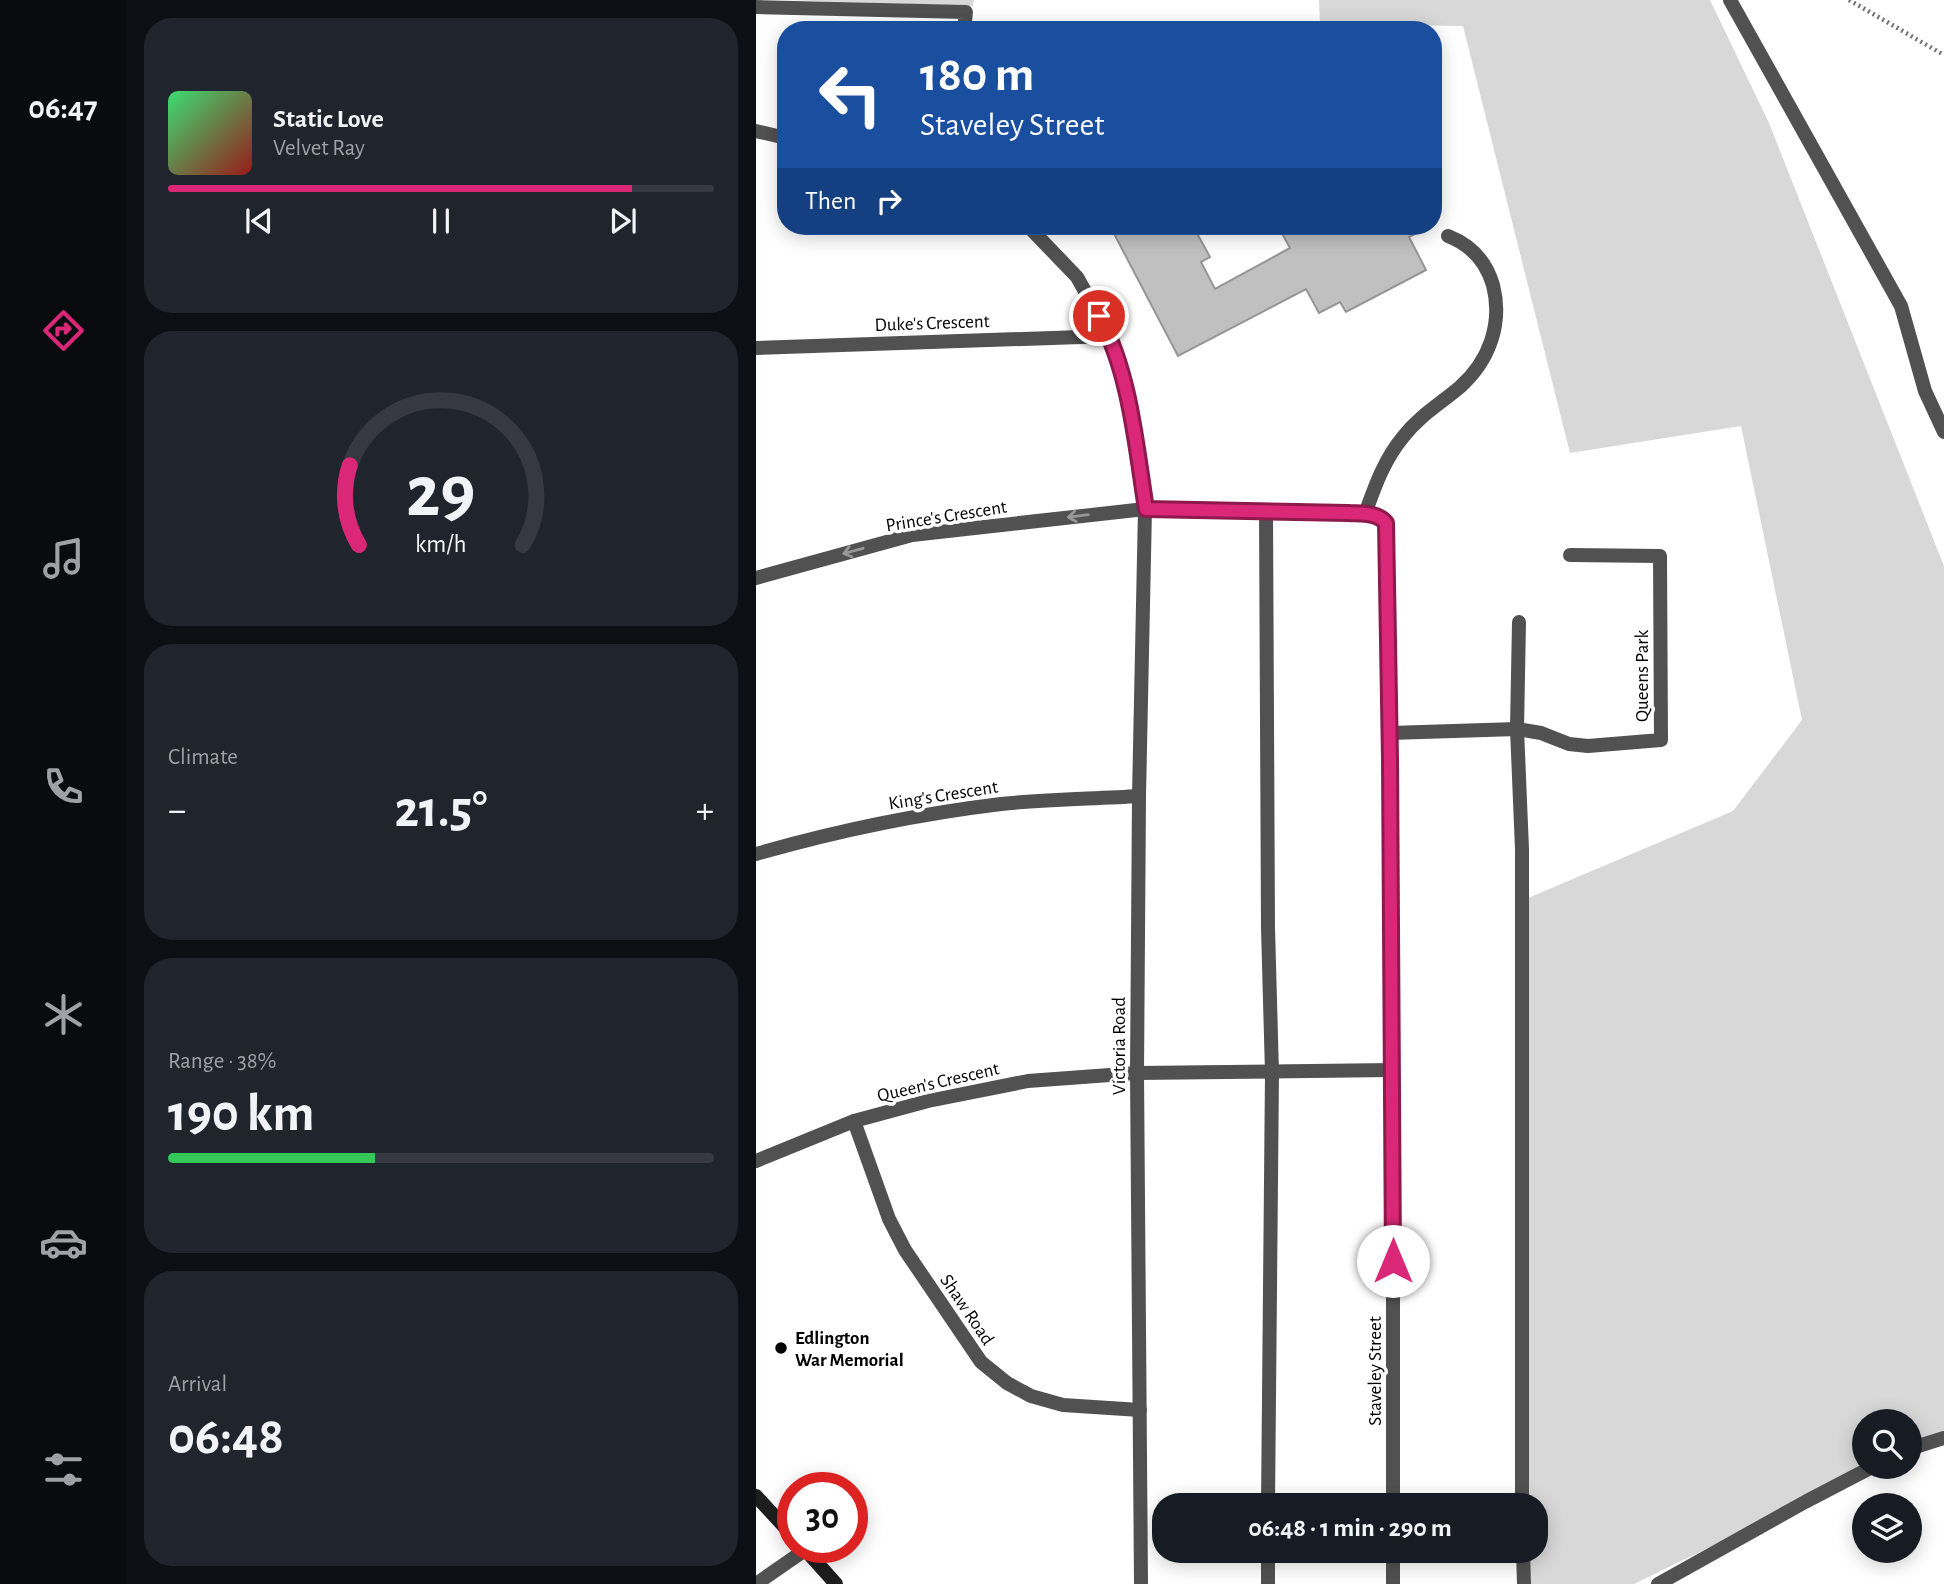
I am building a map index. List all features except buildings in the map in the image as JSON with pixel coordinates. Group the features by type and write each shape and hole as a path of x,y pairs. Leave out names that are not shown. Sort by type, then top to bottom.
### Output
{"main road":[{"path":"756,1496 777,1519"},
{"path":"817,1563 836,1584"}],"street":[{"path":"1730,0 1901,306 1925,391 1944,432"},
{"path":"756,7 966,12 965,21"},
{"path":"756,131 777,136"},
{"name":"Victoria Road","path":"1037,235 1077,277 1110,336 1132,414 1146,509 1139,796 1137,1073 1141,1584"},
{"path":"1146,509 1365,514 1380,472 1400,439 1413,423 1460,387 1476,371 1494,337 1496,301 1485,266 1463,242 1448,236"},
{"name":"Duke's Crescent","path":"756,348 1110,336"},
{"name":"Prince's Crescent","path":"756,578 912,536 1146,509"},
{"path":"1266,511 1268,914 1272,1073 1268,1493"},
{"name":"Staveley Street","path":"1365,514 1381,517 1386,523 1393,1070 1393,1493"},
{"name":"Queens Park","path":"1517,729 1541,733 1569,744 1588,746 1661,740 1660,556 1570,555"},
{"path":"1519,622 1517,729 1522,862 1522,1493"},
{"path":"1390,733 1517,729"},
{"name":"King's Crescent","path":"756,854 825,834 909,818 1002,804 1139,796"},
{"name":"Queen's Crescent","path":"756,1161 854,1121 928,1101 1028,1081 1137,1073 1393,1070"},
{"name":"Shaw Road","path":"854,1121 889,1219 905,1250 981,1362 1007,1383 1031,1396 1063,1405 1140,1410"},
{"path":"1922,1444 1944,1438"},
{"path":"1658,1584 1852,1477"},
{"path":"756,1584 784,1563"},
{"path":"1268,1563 1268,1584"},
{"path":"1393,1563 1393,1584"},
{"path":"1523,1563 1524,1584"}],"path":[{"path":"1849,0 1944,55"}],"shaded area":[{"path":"785,0 974,0 973,6"},
{"path":"1319,0 1710,0 1769,123 1944,566 1944,1433 1922,1444 1922,1409 1852,1409 1852,1478 1634,1584 1523,1584 1523,1563 1548,1563 1548,1493 1523,1493 1528,898 1733,811 1802,720 1741,426 1570,453 1463,26 1442,26 1442,21 1320,21"}],"place":[{"name":"Edlington War Memorial","path":"781,1348"}],"route":[{"path":"1099,316 1110,336 1132,414 1146,509 1371,514 1381,517 1386,523 1393,1261"}]}
